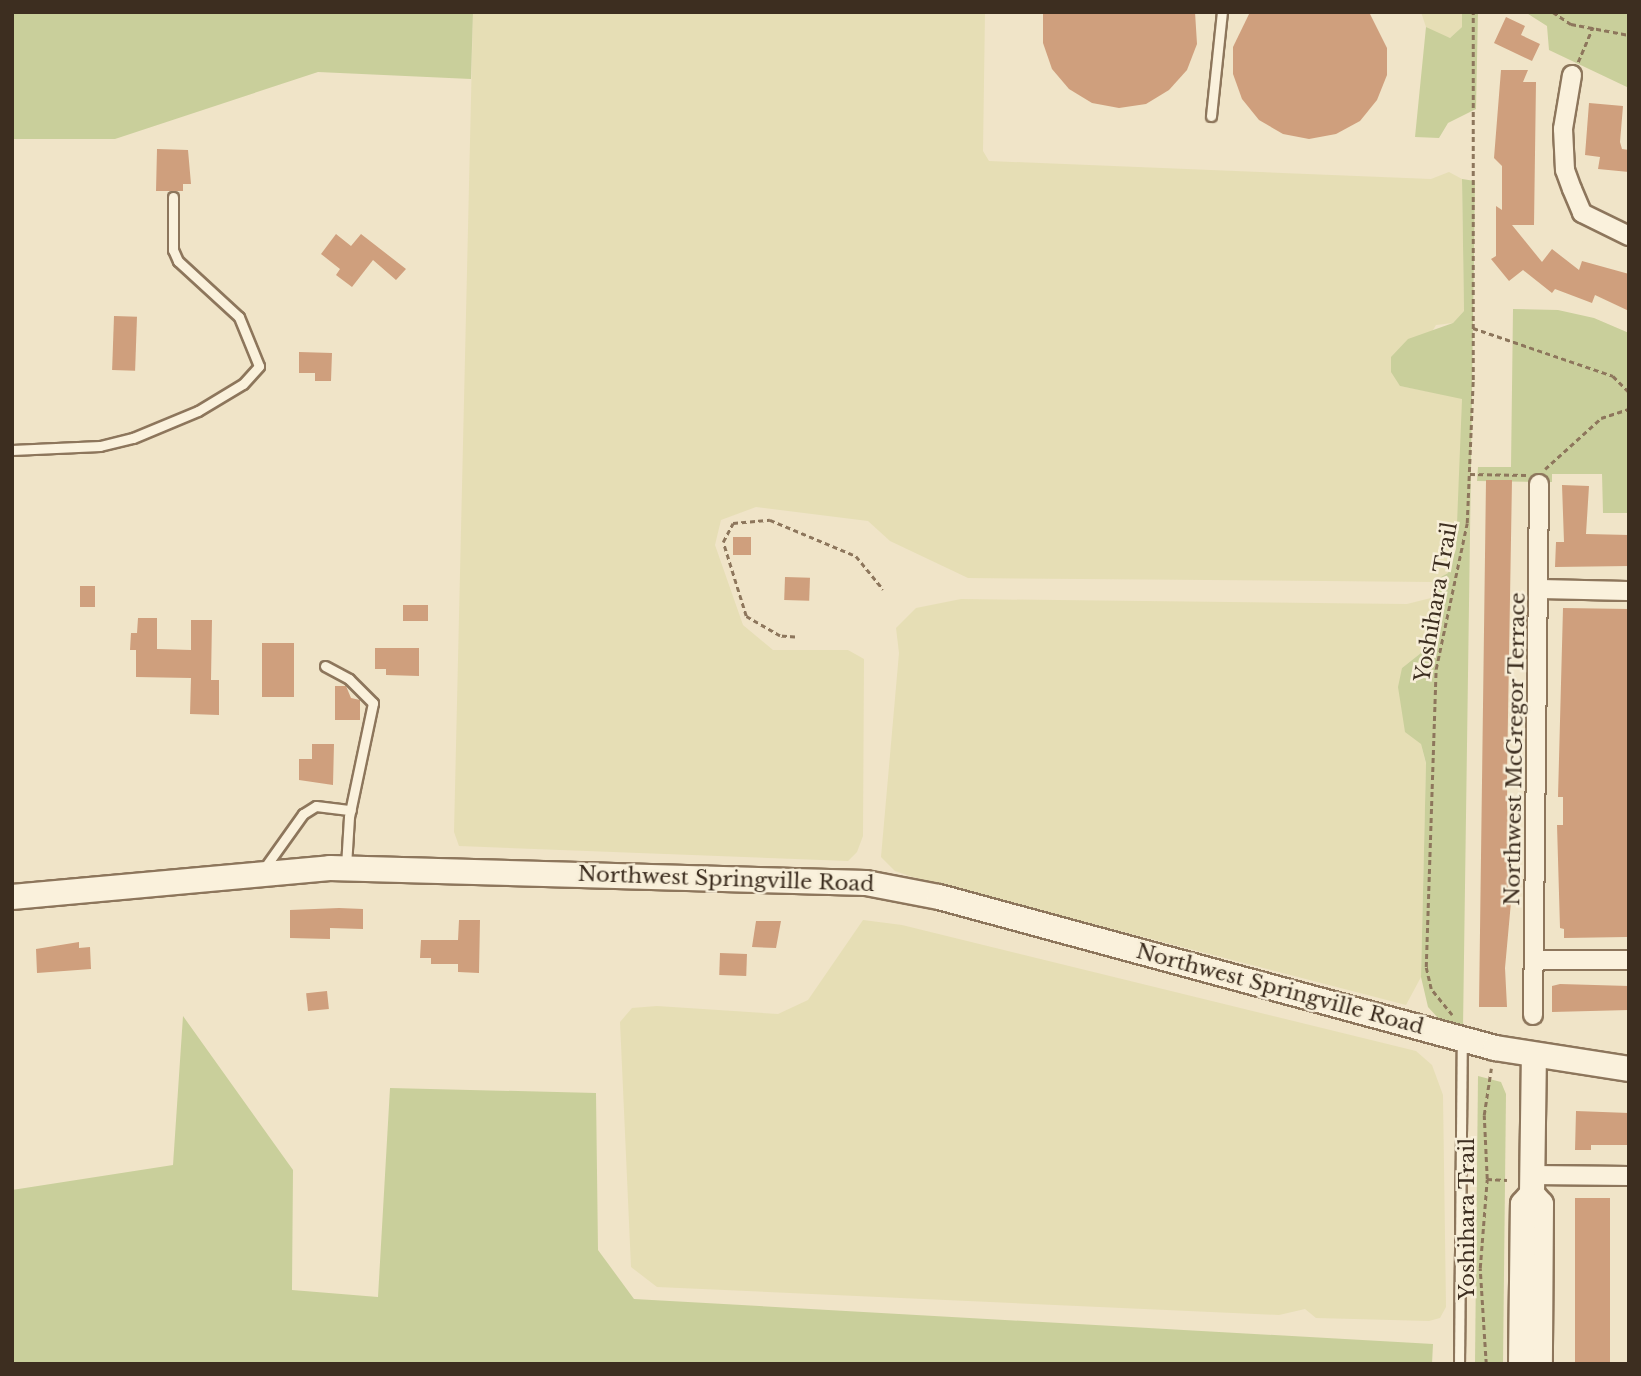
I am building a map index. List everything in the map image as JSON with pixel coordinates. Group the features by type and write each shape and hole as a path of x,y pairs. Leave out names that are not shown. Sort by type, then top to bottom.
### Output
{"street":[{"path":"1572,75 1565,100 1565,170 1582,213 1629,236"},
{"name":"Northwest McGregor Terrace","path":"1533,1015 1539,589 1537,477"},
{"path":"1539,589 1629,591"},
{"name":"Northwest Springville Road","path":"12,897 262,871 346,868 774,878 887,886 1462,1029 1534,1057 1629,1069"},
{"path":"1535,960 1629,960"},
{"path":"1521,1364 1523,1204 1532,1184 1534,1057"},
{"path":"1532,1184 1629,1176"},
{"path":"1532,1184 1541,1204 1540,1364"}],"lane":[{"path":"1211,116 1222,12"},
{"path":"12,450 100,446 134,438 198,411 243,384 259,366 239,317 178,261 173,250 173,197"},
{"path":"326,666 349,679 373,703 351,810 346,868"},
{"path":"262,871 303,814 316,806 351,810"},
{"path":"1459,1364 1462,1029"}],"path":[{"name":"Yoshihara Trail","path":"1462,1029 1431,989 1426,967 1436,669 1467,534 1473,328 1473,12"},
{"path":"1553,12 1572,24 1629,35"},
{"path":"1572,75 1593,27"},
{"path":"1473,328 1613,376 1629,392"},
{"path":"1468,474 1537,477 1601,418 1629,409"},
{"path":"795,637 780,636 746,616 723,542 733,523 770,520 856,556 883,589"},
{"name":"Yoshihara Trail","path":"1486,1364 1480,1268 1487,1179 1483,1133 1490,1075"},
{"path":"1487,1179 1507,1180"}],"shaded area":[{"path":"473,12 985,12 983,151 989,161 1431,179 1449,172 1462,179 1464,311 1453,323 1436,325 1400,386 1462,398 1461,511 1448,573 1432,582 968,578 890,541 868,521 756,507 721,520 715,545 743,625 773,650 848,650 864,659 863,836 857,852 848,861 459,846 454,832"},
{"path":"1421,12 1462,12 1462,27 1450,38 1439,36 1426,27"},
{"path":"1431,598 1434,625 1426,649 1402,668 1426,764 1421,977 1406,1005 912,877 895,871 881,857 899,653 896,628 916,608 961,599 1407,604"},
{"path":"863,920 902,925 1416,1051 1432,1065 1443,1095 1446,1307 1440,1318 1429,1321 1316,1318 1305,1309 1279,1315 657,1287 631,1267 620,1022 632,1008 657,1006 778,1014 808,1000"}],"green space":[{"path":"12,12 473,12 471,79 318,72 115,139 12,139"},
{"path":"1462,12 1478,12 1476,109 1448,123 1439,138 1415,137 1426,27 1450,38 1462,27"},
{"path":"1525,12 1629,12 1629,88 1549,50 1547,26"},
{"path":"1462,179 1475,181 1463,1028 1439,1019 1428,1007 1421,977 1426,763 1421,744 1405,732 1398,687 1402,668 1426,649 1434,625 1432,582 1448,573 1456,549 1462,399 1400,386 1391,372 1391,357 1408,339 1453,323 1464,311"},
{"path":"1513,309 1558,310 1594,318 1629,333 1629,513 1603,513 1602,474 1552,474 1552,482 1477,481 1478,467 1511,467"},
{"path":"183,1016 293,1170 292,1290 378,1297 390,1088 596,1093 598,1250 634,1299 1433,1344 1432,1364 12,1364 12,1190 173,1165"},
{"path":"1478,1076 1501,1082 1506,1094 1503,1364 1475,1364"}],"building":[{"path":"1043,12 1195,12 1197,44 1187,70 1169,90 1146,104 1119,108 1092,103 1069,89 1052,69 1043,43"},
{"path":"1250,12 1369,12 1387,48 1387,75 1377,100 1360,121 1336,134 1309,139 1283,134 1259,120 1242,99 1233,74 1233,47"},
{"path":"1506,17 1525,26 1521,35 1540,44 1532,61 1494,43"},
{"path":"1501,70 1528,70 1523,82 1536,82 1534,225 1512,225 1542,262 1552,249 1579,270 1582,261 1629,274 1629,311 1595,295 1592,303 1555,289 1552,293 1523,270 1509,281 1491,259 1496,256 1496,206 1502,210 1502,166 1494,158"},
{"path":"1589,103 1623,106 1620,142 1622,149 1629,150 1629,172 1598,169 1600,157 1585,155"},
{"path":"157,149 188,150 191,184 183,184 183,191 156,191"},
{"path":"336,234 351,246 361,234 406,269 396,280 373,260 352,287 336,275 340,269 321,254"},
{"path":"114,316 137,317 135,371 112,370"},
{"path":"299,352 332,353 331,381 315,381 315,373 299,373"},
{"path":"1486,480 1512,480 1507,776 1508,891 1512,891 1505,968 1507,1007 1479,1007"},
{"path":"1562,485 1589,486 1586,534 1629,535 1629,566 1555,567 1556,542 1564,542"},
{"path":"733,537 751,537 751,555 733,555"},
{"path":"785,577 810,578 809,601 784,600"},
{"path":"80,586 95,586 95,607 80,607"},
{"path":"403,605 428,605 428,621 403,621"},
{"path":"1563,608 1629,609 1627,937 1564,938 1564,929 1560,928 1557,825 1563,825 1563,797 1558,797"},
{"path":"138,618 157,618 157,649 191,650 191,620 212,620 211,680 219,680 219,715 190,714 191,678 136,677 136,650 130,650 131,633 137,633"},
{"path":"262,643 294,643 294,697 262,697"},
{"path":"375,648 419,648 419,676 386,675 386,669 375,669"},
{"path":"335,686 346,686 351,698 360,700 360,720 335,720"},
{"path":"312,744 334,744 333,785 299,780 299,759 312,759"},
{"path":"363,909 363,929 330,928 330,939 290,938 290,910"},
{"path":"459,920 480,920 479,973 458,972 458,964 431,964 431,958 420,958 421,940 458,940"},
{"path":"756,921 781,921 776,948 752,947"},
{"path":"79,942 79,948 90,947 91,969 37,973 36,949"},
{"path":"720,953 747,954 746,976 719,975"},
{"path":"1552,986 1629,986 1629,1010 1552,1012"},
{"path":"327,991 329,1009 308,1011 306,993"},
{"path":"1576,1111 1629,1113 1629,1145 1591,1145 1591,1150 1575,1150"},
{"path":"1575,1198 1610,1198 1610,1364 1575,1364"}]}
